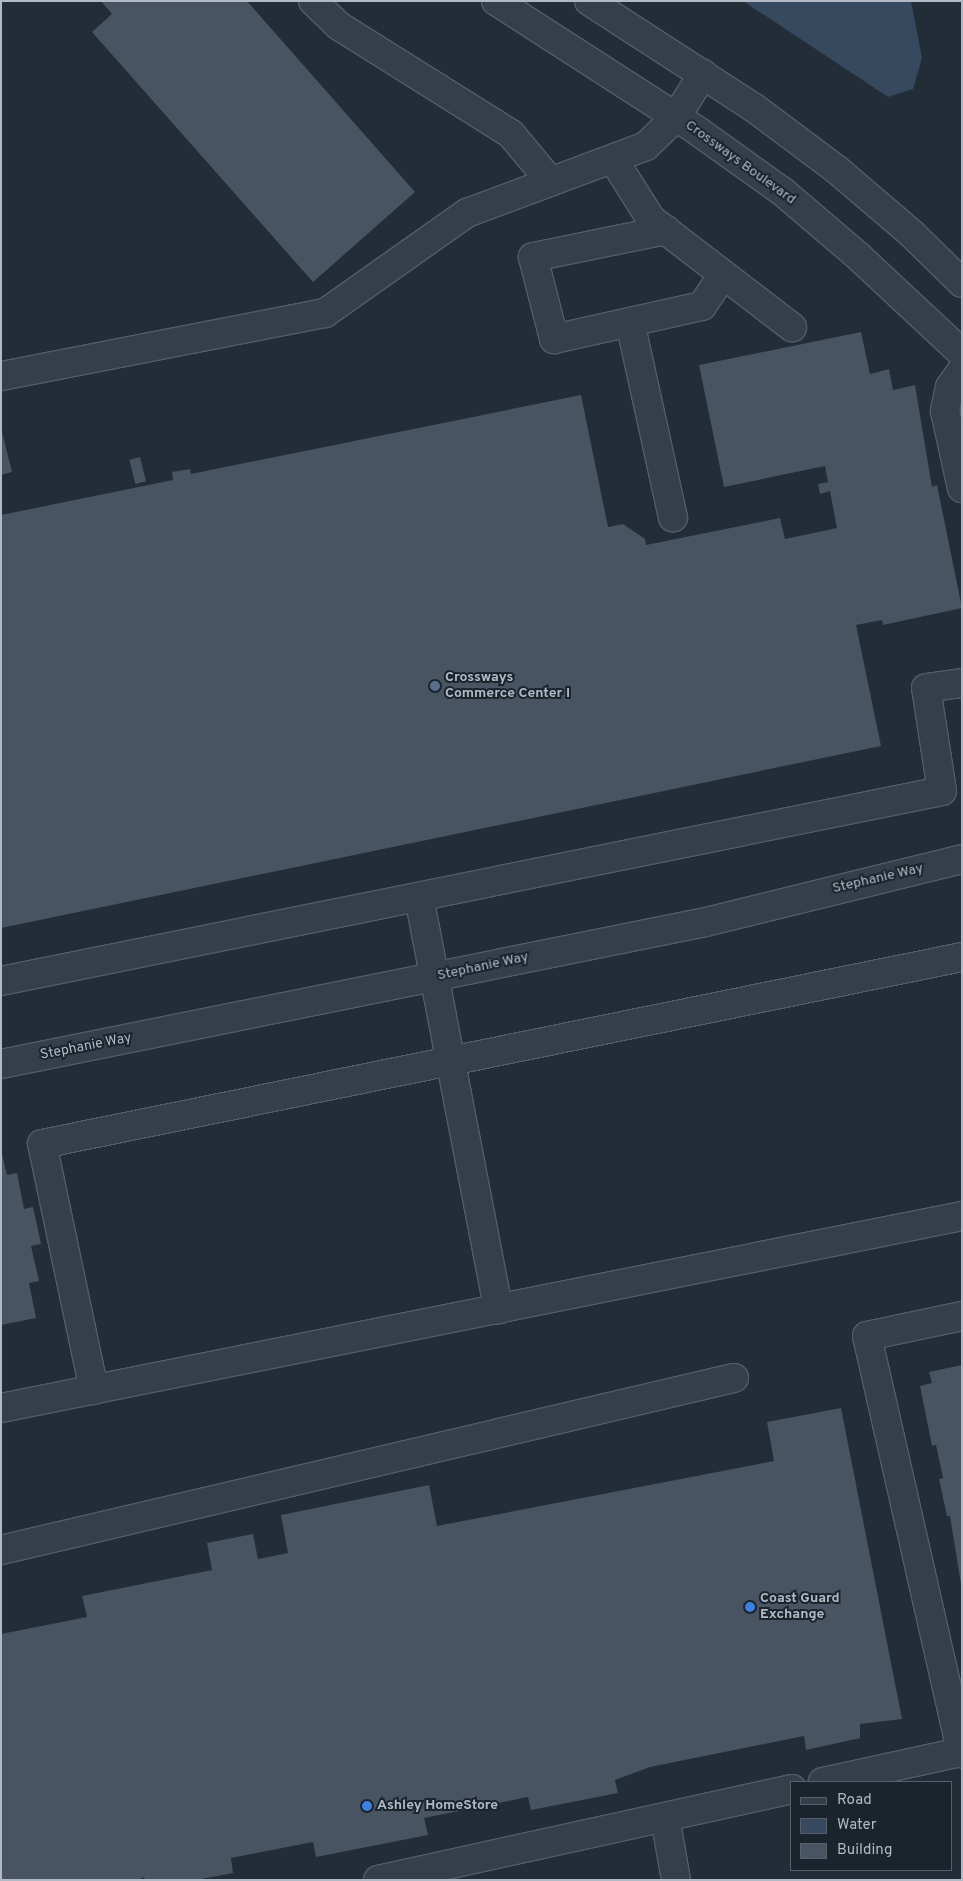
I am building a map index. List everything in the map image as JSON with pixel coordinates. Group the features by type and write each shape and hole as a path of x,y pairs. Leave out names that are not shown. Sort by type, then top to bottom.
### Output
{"street":[{"path":"313,1 339,26 511,134 551,182"},
{"name":"Crossways Boulevard","path":"496,1 676,117 783,192 859,257 962,353"},
{"path":"589,1 703,74 836,169 912,234 962,283"},
{"path":"1,376 325,313 467,214 646,146 676,117 703,74"},
{"path":"613,159 651,219 792,327"},
{"path":"666,230 534,257 554,339 702,306 723,274"},
{"path":"630,322 673,517"},
{"path":"962,370 950,387 945,411 962,488"},
{"path":"1,981 942,791 926,688 962,682"},
{"name":"Stephanie Way","path":"1,1064 706,922 962,859"},
{"path":"419,897 432,978 498,1309"},
{"path":"94,1390 42,1144 962,957"},
{"path":"1,1408 962,1216"},
{"path":"828,1781 962,1753 867,1336 962,1316"},
{"path":"1,1550 734,1378"},
{"path":"378,1880 790,1789"},
{"path":"665,1817 676,1880"}],"water":[{"path":"743,1 911,1 922,58 913,89 888,97"}],"building":[{"path":"101,1 247,1 415,192 313,282 92,32 112,14"},
{"name":"Crossways Commerce Center I","path":"861,332 870,374 889,369 893,390 915,385 932,487 937,485 962,608 883,625 882,620 856,625 881,746 1,928 1,515 173,480 172,472 190,469 191,474 581,395 608,527 623,524 645,539 646,545 780,518 785,539 837,528 830,491 820,494 818,484 828,482 825,466 724,487 699,365"},
{"path":"1,428 12,472 1,475"},
{"path":"140,457 146,481 135,484 129,460"},
{"path":"1,1150 7,1175 17,1173 24,1209 33,1207 41,1244 31,1246 39,1281 29,1283 36,1318 1,1325"},
{"path":"962,1365 961,1584 950,1516 947,1516 939,1479 943,1478 936,1445 932,1446 920,1386 932,1383 929,1372"},
{"path":"841,1408 902,1719 860,1724 860,1738 806,1750 804,1736 650,1767 615,1780 618,1793 531,1810 528,1797 424,1818 428,1835 316,1857 313,1842 231,1858 233,1873 196,1880 145,1880 144,1877 139,1880 1,1880 1,1634 87,1617 82,1596 212,1570 207,1543 253,1534 258,1559 288,1553 281,1515 429,1485 437,1526 774,1461 767,1422"}],"place":[{"name":"Crossways Commerce Center I","path":"435,686"},
{"name":"Coast Guard Exchange","path":"750,1607"},
{"name":"Ashley HomeStore","path":"367,1806"}]}
